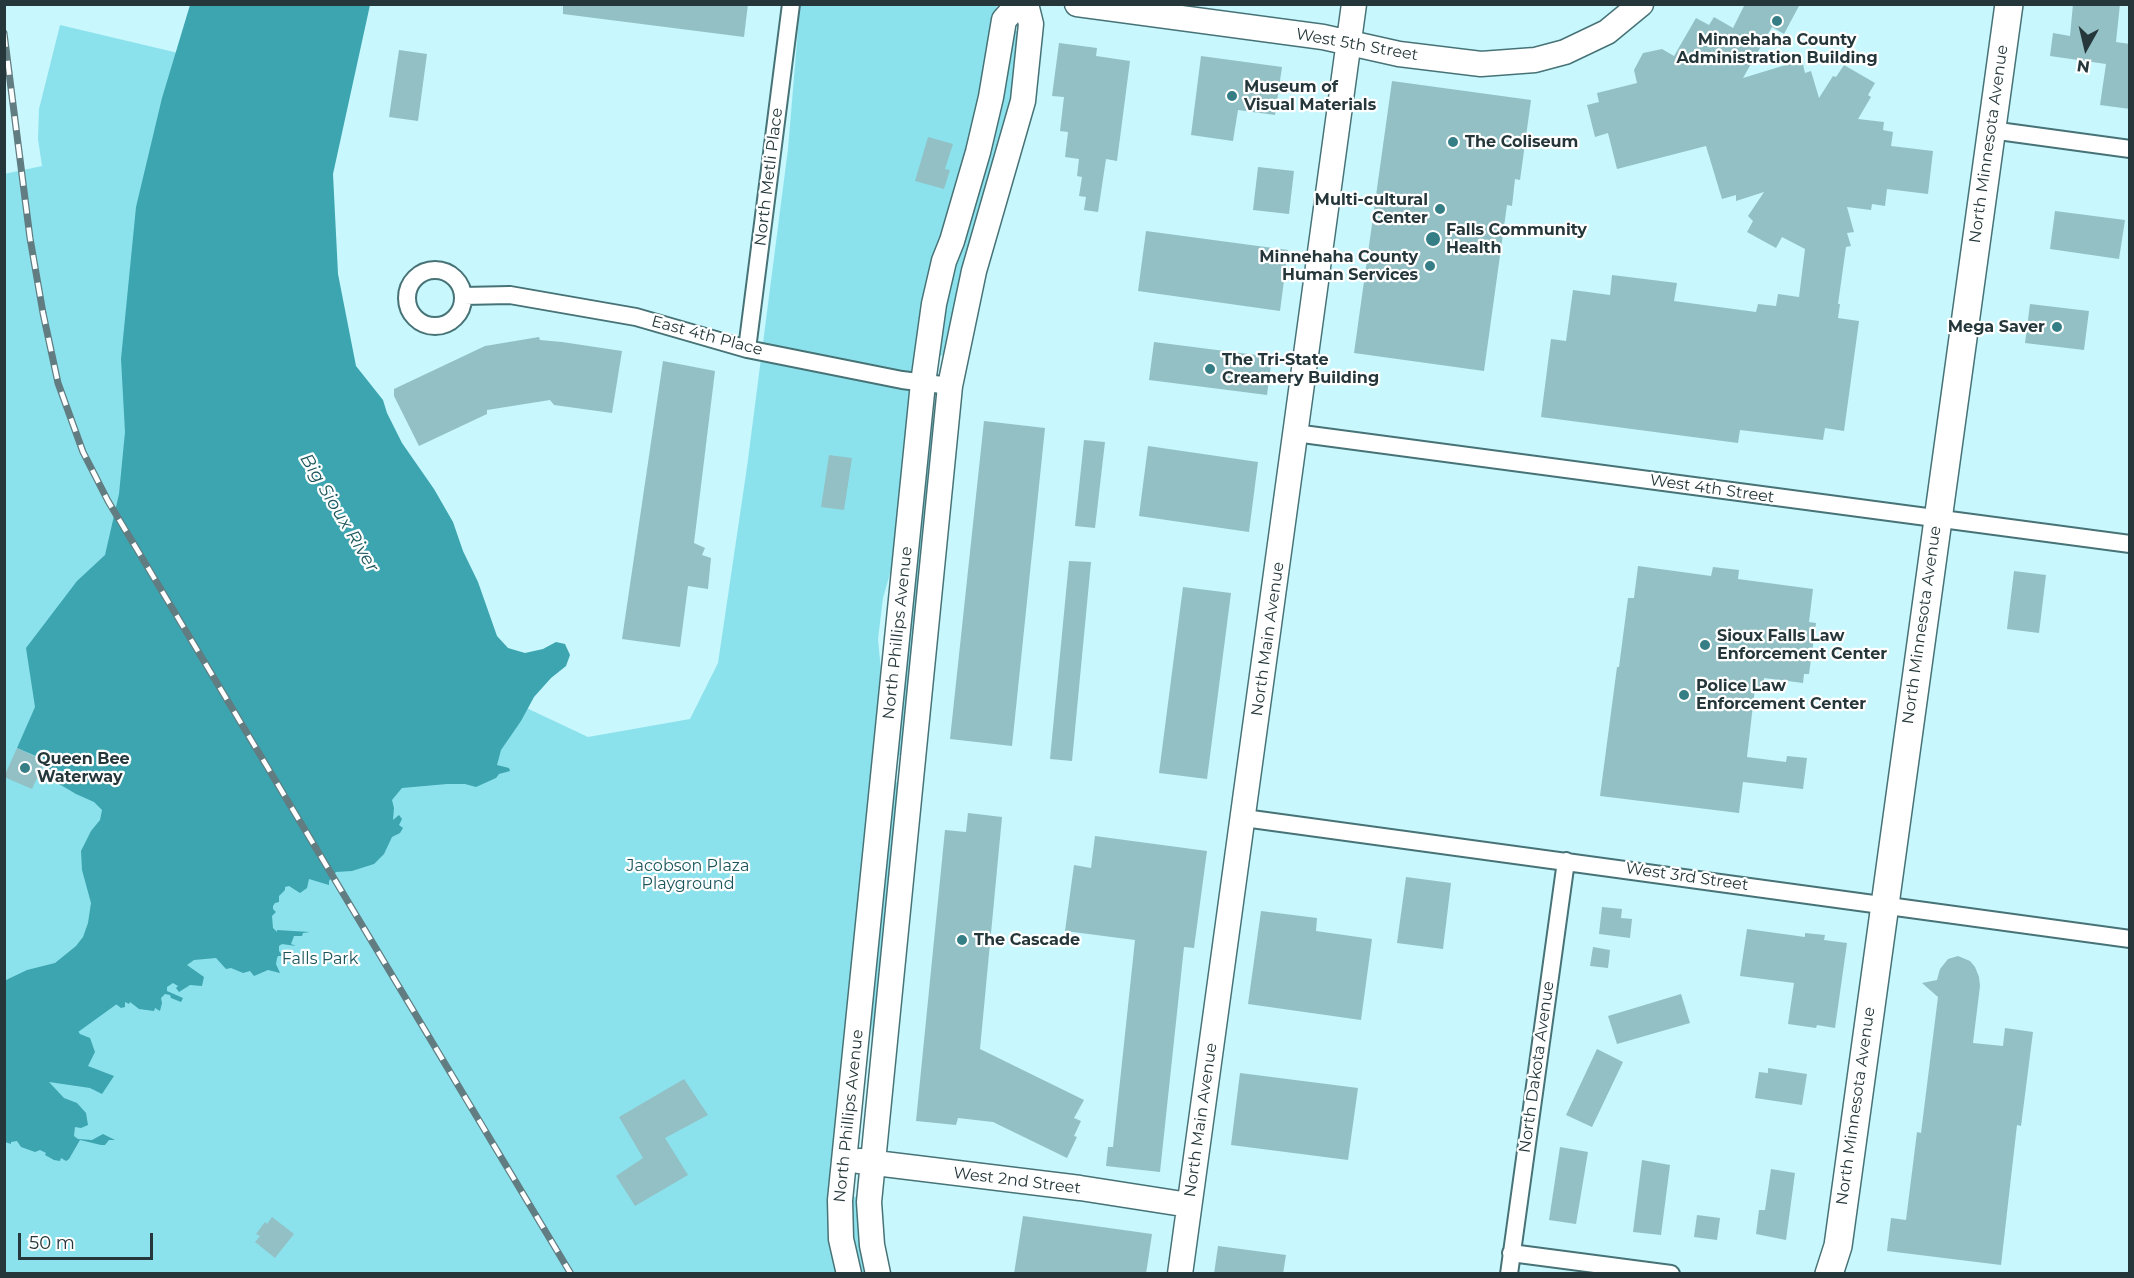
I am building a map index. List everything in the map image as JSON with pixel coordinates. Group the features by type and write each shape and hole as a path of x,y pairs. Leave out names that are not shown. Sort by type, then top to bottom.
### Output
{"main road":[{"name":"North Minnesota Avenue","path":"1829,1274 1838,1246 2009,4"},
{"name":"North Minnesota Avenue","path":"1838,1246 1846,1274"}],"street":[{"name":"North Metli Place","path":"747,349 791,4"},
{"name":"North Phillips Avenue","path":"849,1274 840,1227 844,1160 923,382 934,304 944,261 978,152 991,97 1004,20 1018,4"},
{"name":"North Phillips Avenue","path":"878,1274 869,1223 872,1163 950,386 974,271 1023,101 1031,24 1026,4"},
{"name":"West 5th Street","path":"1077,4 1350,42 1399,54 1481,64 1535,60 1555,55 1585,44 1607,32 1634,11"},
{"name":"North Main Avenue","path":"1180,1274 1354,4"},
{"path":"1991,130 2130,149"},
{"name":"East 4th Place","path":"463,296 510,295 636,317 747,349 902,380 950,386"},
{"name":"West 4th Street","path":"1295,433 2130,544"},
{"name":"West 3rd Street","path":"1244,818 2130,939"},
{"name":"North Dakota Avenue","path":"1509,1274 1566,861"},
{"name":"West 2nd Street","path":"844,1160 1080,1188 1189,1204"},
{"path":"1511,1252 1671,1274"}],"green space":[{"name":"Falls Park","path":"800,5 997,5 897,549 883,598 878,639 883,692 841,1273 5,1273 4,174 42,166 38,139 39,109 60,25 305,83 295,269 501,696 588,737 690,719 718,663 747,467 788,149"},
{"path":"1012,30 1018,31 1013,94 946,354 940,356 935,347"},
{"path":"928,420 935,421 906,756 893,755"},
{"path":"890,781 903,783 873,1061 869,984"},
{"path":"851,1196 858,1197 870,1273 857,1273 850,1245"}],"water":[{"path":"190,5 370,5 333,174 338,274 356,366 383,400 402,443 434,489 453,522 497,636 508,648 525,653 543,649 556,642 565,644 570,655 566,666 551,678 534,697 501,750 497,765 509,768 510,771 499,774 496,778 476,787 465,784 447,784 402,788 392,800 393,820 399,815 402,819 399,825 403,828 400,833 392,837 384,854 374,864 352,871 336,872 329,881 329,885 309,879 307,888 300,893 289,886 285,887 279,896 279,902 273,906 276,912 272,916 273,928 277,932 277,930 310,932 303,933 302,936 294,936 291,944 296,946 282,944 279,946 279,951 283,956 278,956 276,964 280,973 268,970 254,976 250,971 243,973 231,968 226,969 216,958 194,960 187,965 204,977 202,986 190,985 179,992 176,988 178,986 173,983 167,987 167,991 183,998 181,1002 165,994 161,998 160,1011 155,1008 154,1011 139,1009 130,1002 129,1004 125,1002 125,1007 121,1008 116,1004 100,1000 99,1002 88,996 79,995 74,1010 73,1024 80,1034 90,1038 95,1052 88,1066 114,1076 102,1094 90,1088 49,1082 64,1098 77,1103 86,1113 88,1125 81,1128 75,1127 74,1136 78,1139 92,1140 103,1134 115,1140 109,1140 105,1145 101,1145 80,1140 69,1159 66,1161 61,1158 60,1161 54,1160 40,1150 35,1152 21,1147 17,1141 11,1144 5,1142 4,981 27,970 55,963 76,946 83,937 91,903 82,870 81,851 91,831 100,820 102,810 94,802 59,784 47,772 45,760 17,748 35,707 26,648 77,581 105,555 119,494 125,432 121,359 136,207 162,98"}],"building":[{"path":"563,4 748,4 744,37 563,14"},
{"path":"1745,4 1800,4 1784,34 1772,27 1743,78 1802,60 1805,73 1811,71 1819,98 1833,76 1836,77 1844,65 1875,83 1868,95 1871,97 1858,119 1884,122 1883,130 1893,132 1891,146 1933,151 1928,194 1887,189 1885,206 1872,204 1871,210 1847,207 1854,232 1847,233 1851,246 1846,247 1838,318 1859,321 1844,431 1825,428 1823,440 1740,430 1738,443 1541,417 1551,339 1566,341 1573,290 1610,295 1612,275 1677,283 1674,301 1756,312 1758,304 1776,306 1778,294 1799,297 1805,249 1782,237 1776,248 1747,232 1753,221 1748,216 1764,192 1736,201 1736,195 1722,199 1706,146 1617,169 1608,133 1595,137 1587,105 1599,102 1597,93 1637,83 1634,70 1643,53 1662,49 1674,56 1696,18 1709,25 1714,17 1733,28"},
{"path":"2073,4 2120,4 2116,42 2130,44 2130,109 2100,105 2106,64 2050,56 2053,33 2070,36"},
{"path":"1059,43 1097,48 1096,56 1130,61 1117,161 1106,159 1098,212 1084,210 1086,197 1079,196 1082,177 1077,176 1079,159 1065,157 1068,132 1060,131 1064,97 1052,96"},
{"path":"399,50 427,54 418,121 389,117"},
{"path":"1201,56 1282,67 1275,115 1238,110 1233,141 1191,135"},
{"path":"1392,81 1531,100 1520,180 1515,179 1512,206 1507,205 1484,371 1354,353"},
{"path":"928,137 953,144 945,169 950,170 944,189 915,181"},
{"path":"1258,167 1294,171 1289,214 1253,210"},
{"path":"2055,211 2125,220 2119,259 2050,249"},
{"path":"1146,231 1288,250 1280,311 1138,291"},
{"name":"Mega Saver","path":"2030,304 2089,311 2084,350 2025,343"},
{"path":"539,337 540,340 622,351 612,413 554,405 550,400 487,410 487,414 419,446 394,396 394,389 485,346"},
{"name":"The Tri-State Creamery Building","path":"1154,342 1272,357 1267,395 1149,380"},
{"path":"663,361 715,371 694,543 705,548 702,555 711,558 708,589 688,586 680,647 622,639"},
{"path":"984,421 1045,428 1012,746 950,739"},
{"path":"1084,440 1105,442 1095,528 1075,526"},
{"path":"1148,446 1258,462 1249,532 1139,516"},
{"path":"829,455 852,458 844,510 821,507"},
{"path":"1069,561 1091,562 1072,761 1050,759"},
{"name":"Police Law Enforcement Center","path":"1638,566 1711,576 1713,567 1739,570 1738,579 1813,589 1809,622 1816,623 1809,674 1804,674 1803,683 1764,678 1763,689 1755,688 1747,757 1786,762 1787,756 1807,758 1803,789 1743,782 1739,813 1600,796 1628,598 1634,598"},
{"path":"2014,571 2046,575 2039,633 2007,629"},
{"path":"1183,587 1231,593 1207,779 1159,773"},
{"name":"Queen Bee Waterway","path":"17,748 45,761 32,789 4,777"},
{"name":"The Cascade","path":"968,813 1002,817 980,1049 1084,1100 1074,1118 1081,1121 1074,1136 1077,1137 1067,1158 993,1122 958,1118 956,1125 916,1121 945,830 966,832"},
{"path":"1095,836 1207,851 1194,948 1184,947 1160,1172 1106,1166 1108,1147 1113,1147 1135,940 1065,931 1074,865 1091,868"},
{"path":"1406,877 1451,883 1443,949 1397,943"},
{"path":"1602,907 1622,909 1621,918 1632,919 1630,938 1599,934"},
{"path":"1261,911 1317,918 1316,931 1372,939 1361,1020 1248,1004"},
{"path":"1747,929 1805,937 1805,933 1825,935 1824,940 1847,943 1835,1028 1788,1024 1794,983 1740,976"},
{"path":"1593,947 1610,950 1608,968 1590,966"},
{"path":"1958,956 1970,961 1979,977 1980,986 1973,1043 2003,1046 2005,1028 2033,1032 2021,1126 2017,1125 2001,1265 1887,1251 1891,1218 1906,1220 1917,1132 1921,1133 1938,997 1922,983 1937,980 1940,969 1948,959"},
{"path":"1681,994 1690,1023 1617,1044 1608,1016"},
{"path":"1597,1049 1623,1062 1592,1127 1566,1115"},
{"path":"1768,1068 1807,1074 1802,1105 1755,1098 1759,1072 1768,1073"},
{"path":"1240,1073 1358,1088 1348,1160 1231,1145"},
{"path":"684,1079 708,1115 665,1138 688,1175 635,1206 616,1176 643,1158 619,1117"},
{"path":"1560,1147 1588,1152 1576,1224 1549,1220"},
{"path":"1642,1160 1670,1165 1661,1235 1633,1232"},
{"path":"1771,1169 1795,1173 1786,1240 1756,1234 1759,1210 1765,1210"},
{"path":"1697,1215 1720,1218 1717,1240 1694,1237"},
{"path":"1023,1216 1152,1234 1146,1274 1014,1274"},
{"path":"272,1217 294,1234 275,1258 255,1242 260,1236 256,1234"},
{"path":"1218,1246 1286,1255 1283,1274 1214,1274"}],"waterway":[{"name":"Big Sioux River","path":"4,1065 119,982 132,976"}],"railway":[{"path":"4,33 30,238 43,313 58,383 83,452 108,501 571,1274"}],"place":[{"name":"Minnehaha County Administration Building","path":"1777,21"},
{"name":"Museum of Visual Materials","path":"1232,96"},
{"name":"The Coliseum","path":"1453,142"},
{"name":"Multi-cultural Center","path":"1440,209"},
{"name":"Falls Community Health","path":"1433,239"},
{"name":"Minnehaha County Human Services","path":"1430,266"},
{"name":"Mega Saver","path":"2057,327"},
{"name":"The Tri-State Creamery Building","path":"1210,369"},
{"name":"Sioux Falls Law Enforcement Center","path":"1705,645"},
{"name":"Police Law Enforcement Center","path":"1684,695"},
{"name":"Queen Bee Waterway","path":"25,768"},
{"name":"The Cascade","path":"962,940"}],"park label":[{"name":"Jacobson Plaza Playground","path":"688,875"}]}
